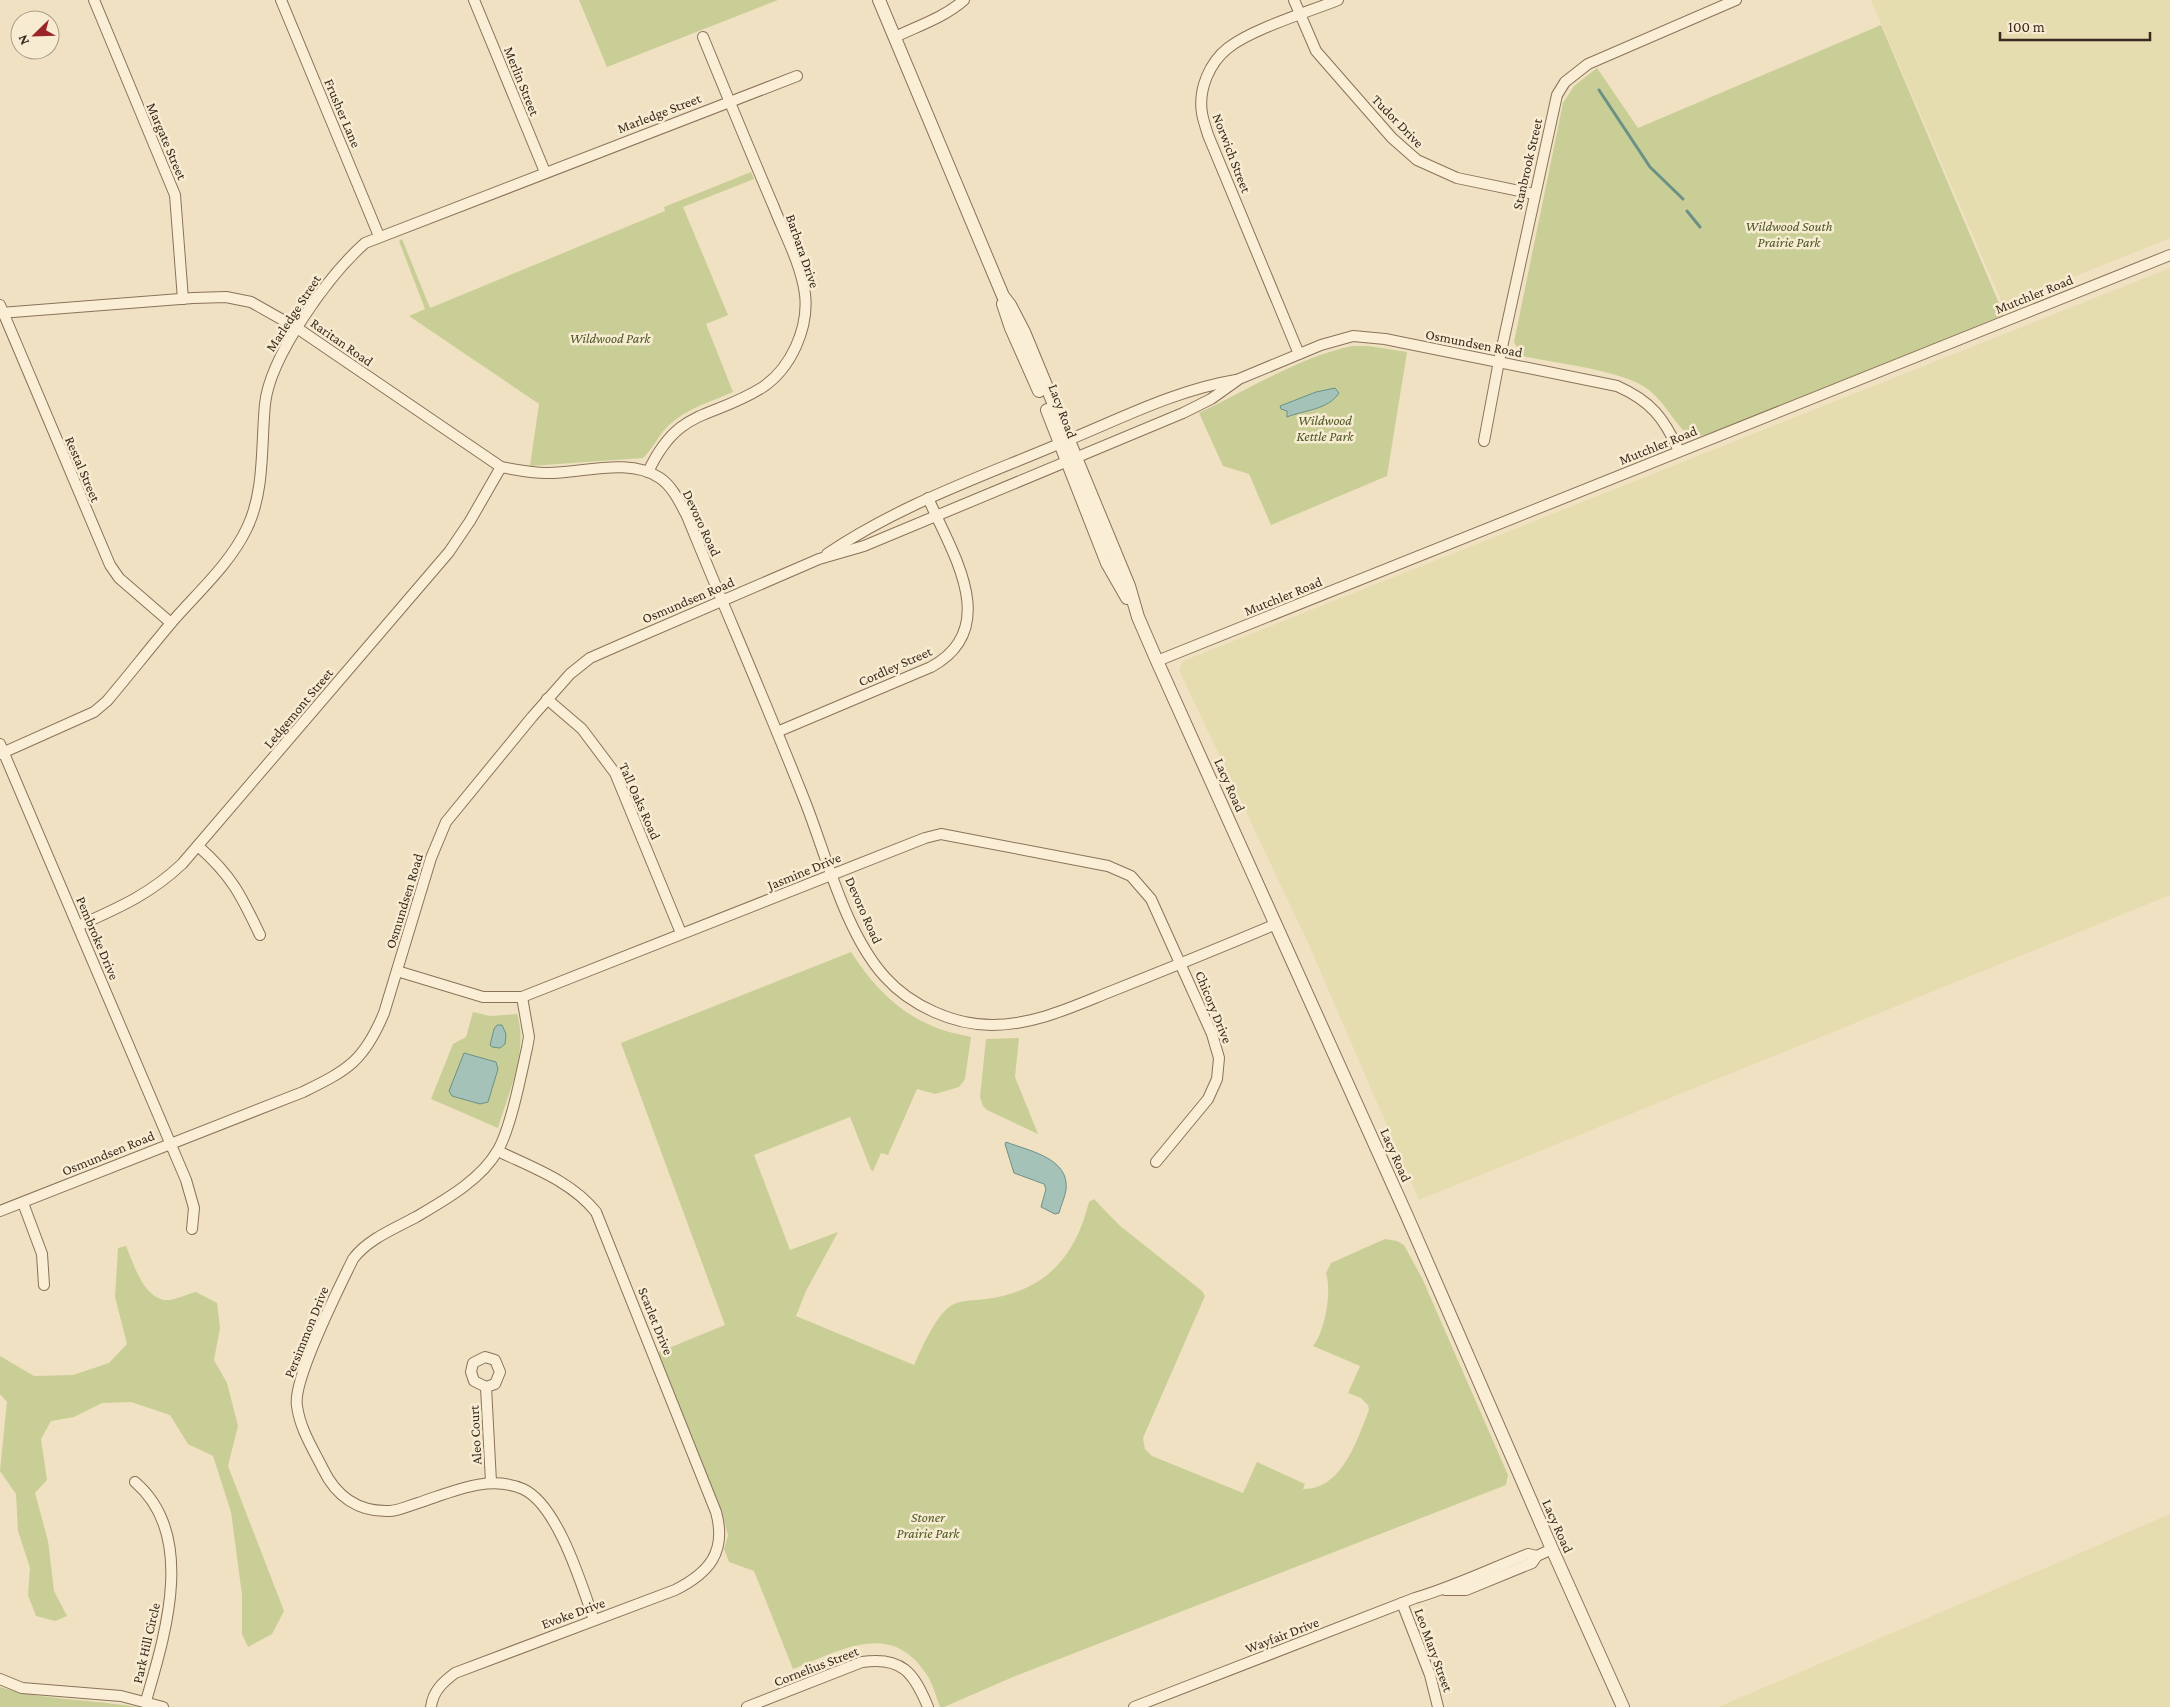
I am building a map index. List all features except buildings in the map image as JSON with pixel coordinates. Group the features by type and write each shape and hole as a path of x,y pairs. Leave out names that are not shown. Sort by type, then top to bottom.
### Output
{"street":[{"name":"Margate Street","path":"94,0 175,196 183,299"},
{"name":"Frusher Lane","path":"281,0 380,236"},
{"name":"Merlin Street","path":"474,0 545,172"},
{"name":"Lacy Road","path":"879,0 1003,296 1010,305 1024,332 1071,459 1129,586 1138,617 1157,661 1407,1216 1623,1707"},
{"path":"894,36 935,19 955,8 964,0"},
{"name":"Tudor Drive","path":"1294,0 1316,51 1392,138 1417,160 1457,178 1534,194"},
{"name":"Norwich Street","path":"1299,354 1208,135 1202,112 1202,94 1208,72 1228,48 1244,38 1338,0"},
{"name":"Stanbrook Street","path":"1484,442 1498,362 1557,95 1565,82 1588,64 1612,51 1736,0"},
{"name":"Barbara Drive","path":"648,472 664,443 684,423 750,394 778,374 789,359 801,333 805,302 801,278 703,37"},
{"name":"Marledge Street","path":"1,750 94,712 107,701 240,542 249,525 257,489 265,402 271,378 286,344 297,328 345,261 365,243 797,76"},
{"name":"Mutchler Road","path":"1157,661 2170,255"},
{"name":"Raritan Road","path":"1,310 226,297 251,302 297,328 501,467 524,472 548,473 620,468 648,472"},
{"name":"Restal Street","path":"1,310 110,565 119,578 171,623"},
{"name":"Osmundsen Road","path":"0,1211 170,1142 302,1092 343,1071 365,1052 374,1037 397,971 431,858 446,822 547,699 570,674 590,658 819,559 864,546 1158,424 1211,399 1239,379 1342,338 1364,336 1617,386 1628,391 1656,411 1671,433 1679,451"},
{"name":"Osmundsen Road","path":"819,559 862,531 928,498 1206,384 1239,379"},
{"path":"1150,406 1158,424"},
{"name":"Ledgemont Street","path":"78,926 135,900 175,871 449,552 470,521 501,467"},
{"name":"Devoro Road","path":"648,472 661,479 676,496 687,516 777,732 859,940 884,976 906,996 961,1021 993,1025 1036,1019 1276,924"},
{"name":"Cordley Street","path":"777,732 931,667 941,662 955,648 966,626 969,614 967,593 928,498"},
{"name":"Tall Oaks Road","path":"547,699 582,729 615,773 681,933"},
{"name":"Pembroke Drive","path":"1,750 186,1180 194,1208 192,1228"},
{"name":"Jasmine Drive","path":"397,971 483,997 522,997 681,933 926,838 941,834 1108,866 1131,876 1142,886 1151,899 1180,963"},
{"path":"198,846 229,877 242,897 260,935"},
{"name":"Chicory Drive","path":"1156,1162 1208,1099 1214,1087 1219,1069 1219,1058 1212,1034 1180,963"},
{"name":"Persimmon Drive","path":"522,997 529,1037 528,1048 506,1129 498,1151 476,1176 453,1194 358,1252 338,1289 302,1373 296,1398 300,1419 327,1478 352,1503 371,1510 389,1511 473,1485 491,1482 524,1490 532,1495 551,1516 594,1620"},
{"name":"Scarlet Drive","path":"498,1151 572,1188 585,1198 596,1212 716,1512 720,1527 720,1540 716,1552"},
{"path":"23,1202 42,1254 44,1285"},
{"name":"Aleo Court","path":"486,1387 491,1482"},
{"name":"Park Hill Circle","path":"135,1482 148,1494 158,1510 163,1524 172,1573 170,1604 163,1641 146,1701"},
{"name":"Wayfair Drive","path":"1134,1707 1402,1603 1441,1590 1466,1590 1532,1563 1537,1556 1552,1549"},
{"name":"Evoke Drive","path":"431,1707 435,1694 443,1682 455,1673 692,1582 710,1566 716,1552"},
{"name":"Leo Mary Street","path":"1402,1603 1430,1674 1438,1707"},
{"name":"Cornelius Street","path":"747,1707 862,1662 879,1659 896,1663 908,1670 918,1684 928,1707"},
{"path":"0,1679 22,1688 39,1691 121,1696 163,1707"}],"shaded area":[{"path":"1871,0 2170,0 2170,238 2003,305"},
{"path":"2170,268 2170,895 1419,1200 1309,945 1179,670 1183,661"},
{"path":"2170,1514 2170,1707 1718,1707 2057,1563"}],"green space":[{"path":"579,0 778,0 607,67"},
{"name":"Wildwood South Prairie Park","path":"1881,25 2004,315 1719,430 1690,437 1655,395 1638,383 1607,372 1522,356 1514,342 1563,103 1574,86 1597,68 1638,128"},
{"name":"Wildwood Park","path":"751,172 754,179 683,207 728,315 706,324 733,392 698,406 682,415 664,431 643,458 530,466 539,404 409,316 425,309 399,241 402,239 430,308 665,211 664,207"},
{"name":"Wildwood Kettle Park","path":"1352,346 1369,346 1407,352 1387,476 1271,525 1249,474 1223,466 1199,413 1294,366"},
{"name":"Stoner Prairie Park","path":"851,952 876,985 906,1012 935,1027 971,1037 965,1079 959,1087 935,1094 917,1089 888,1155 881,1153 873,1171 850,1117 754,1155 790,1250 838,1232 806,1291 796,1316 914,1365 933,1326 953,1304 1007,1295 1041,1280 1066,1255 1083,1222 1089,1202 1094,1199 1119,1225 1202,1291 1205,1296 1143,1438 1145,1449 1152,1456 1243,1493 1257,1462 1305,1484 1303,1489 1317,1487 1328,1481 1338,1472 1353,1448 1369,1410 1368,1405 1361,1398 1348,1393 1360,1366 1313,1346 1321,1331 1328,1300 1326,1273 1331,1263 1385,1239 1397,1241 1404,1245 1422,1278 1508,1475 1506,1485 1013,1677 944,1707 940,1707 927,1675 913,1658 898,1648 882,1643 847,1648 793,1669 754,1571 729,1562 724,1549 728,1535 723,1518 654,1354 725,1325 621,1043"},
{"path":"473,1012 490,1016 517,1014 520,1028 519,1057 512,1086 498,1128 431,1099 453,1044 466,1037"},
{"path":"1019,1038 1015,1077 1038,1134 987,1110 983,1106 980,1097 986,1039"},
{"path":"126,1246 137,1272 153,1295 169,1300 196,1292 217,1303 220,1328 214,1360 227,1383 238,1426 228,1466 284,1611 272,1634 248,1647 242,1634 242,1595 231,1512 213,1456 188,1444 170,1415 131,1402 102,1403 74,1417 51,1421 41,1439 47,1480 35,1493 48,1541 54,1591 67,1616 55,1621 36,1616 28,1595 30,1568 18,1531 16,1494 0,1471 7,1402 0,1394 0,1356 34,1376 73,1375 109,1363 127,1344 115,1297 118,1248"},
{"path":"0,1687 34,1695 137,1707 0,1707"}],"water":[{"path":"1335,388 1339,393 1334,399 1315,409 1287,417 1287,411 1281,409 1280,406 1316,392"},
{"path":"497,1025 502,1025 506,1034 505,1044 500,1048 490,1045 494,1029"},
{"path":"464,1053 496,1062 498,1069 488,1102 480,1104 452,1096 449,1091"},
{"path":"1006,1142 1046,1157 1062,1170 1066,1179 1066,1190 1059,1213 1055,1214 1041,1207 1046,1189 1044,1184 1014,1173"}],"waterway":[{"path":"1599,90 1650,167 1683,199"},
{"path":"1687,211 1700,227"}]}
